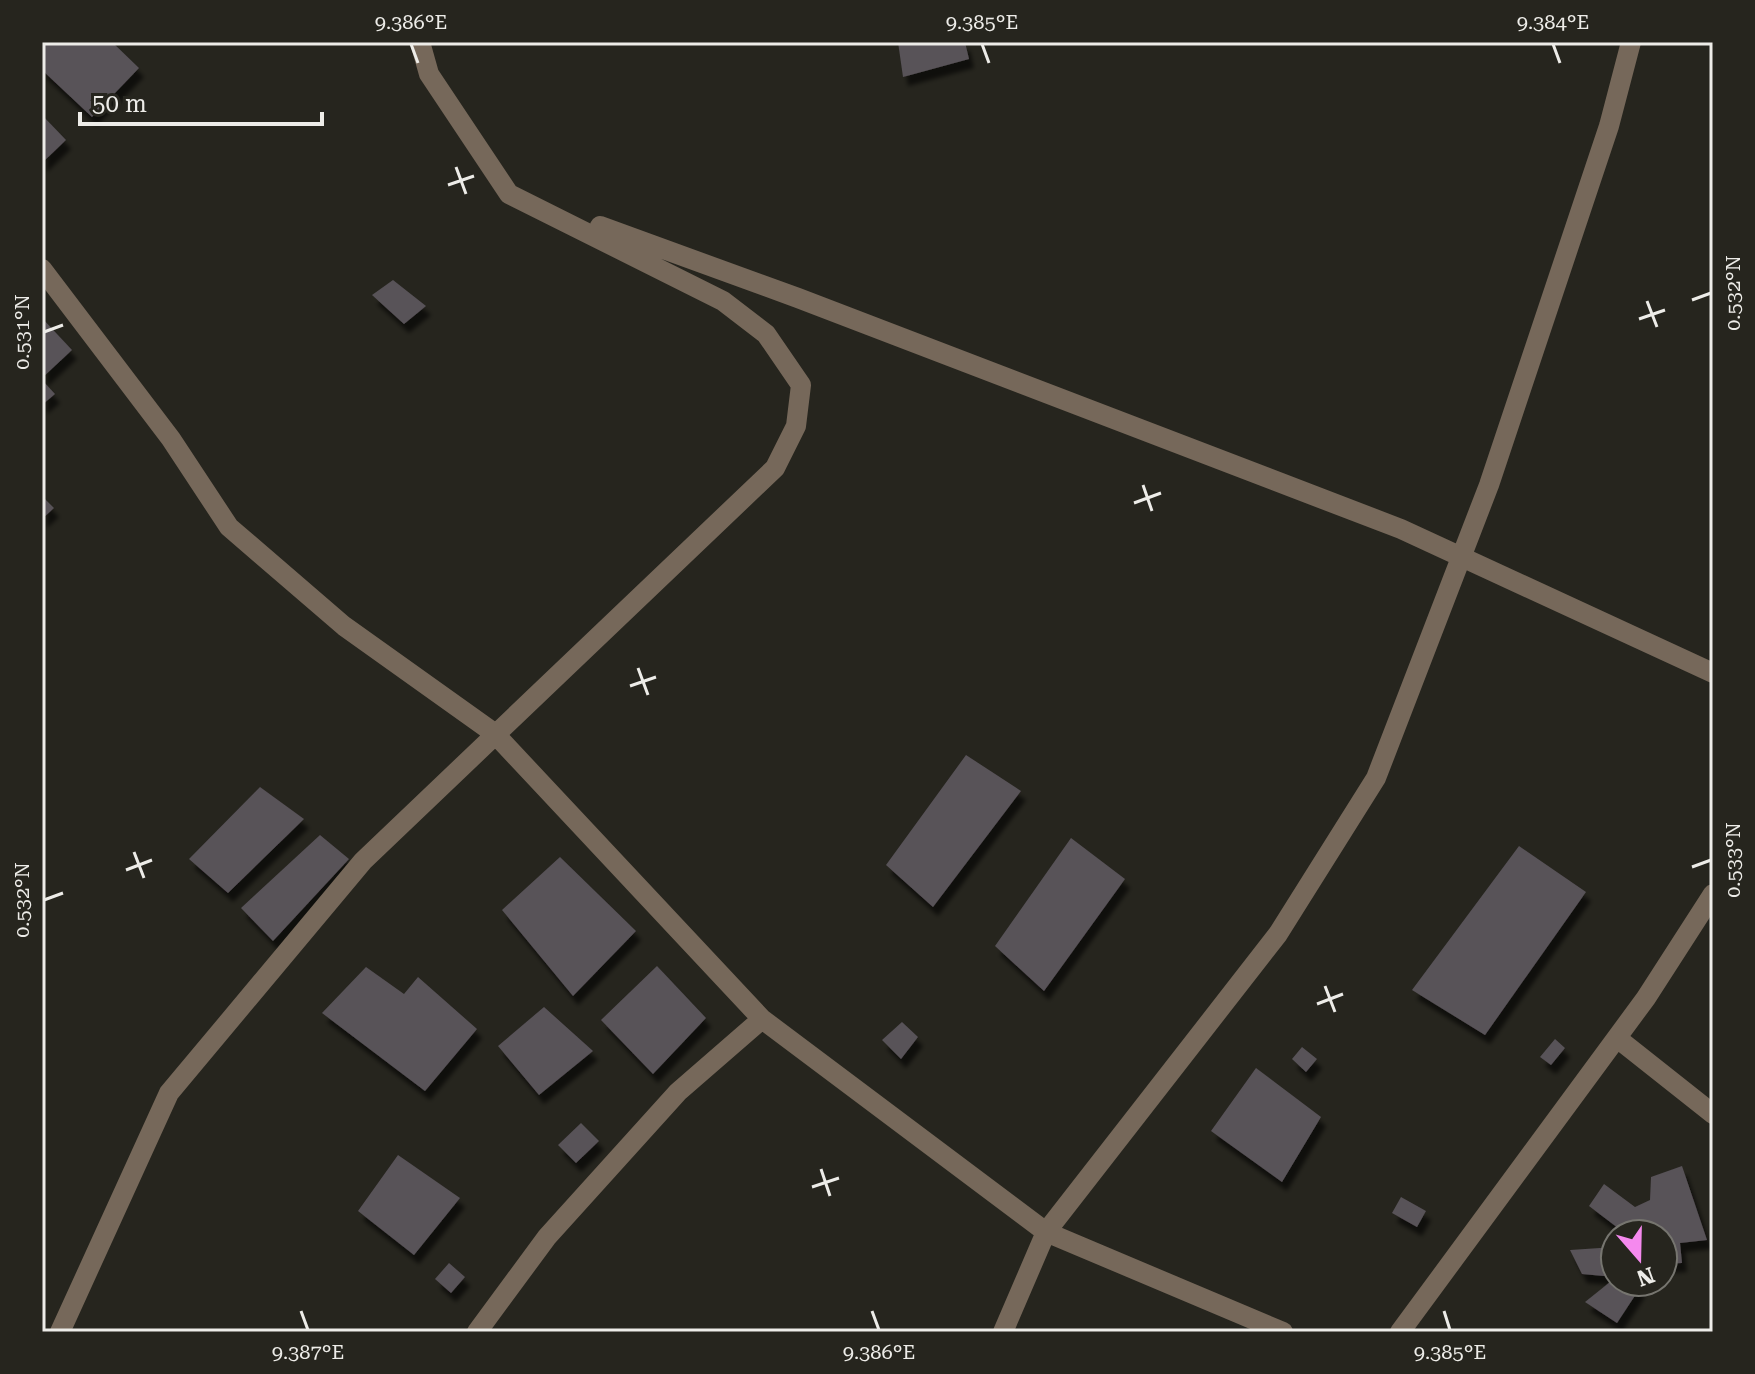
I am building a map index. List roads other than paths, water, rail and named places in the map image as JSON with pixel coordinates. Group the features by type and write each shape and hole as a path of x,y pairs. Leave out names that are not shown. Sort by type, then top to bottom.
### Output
{"street":[{"path":"60,1332 169,1093 363,861 775,468 796,426 801,385 766,334 723,301 509,194 429,74 420,42"},
{"path":"1003,1332 1046,1232 1278,934 1376,778 1461,557 1604,140 1631,42"},
{"path":"509,194 798,298 1401,529 1713,673"},
{"path":"42,269 171,439 229,527 344,626 494,733 762,1019 1046,1232 1283,1332"},
{"path":"1400,1332 1617,1038 1713,894"},
{"path":"477,1332 547,1237 668,1103 762,1019"},
{"path":"1617,1038 1713,1114"}]}
